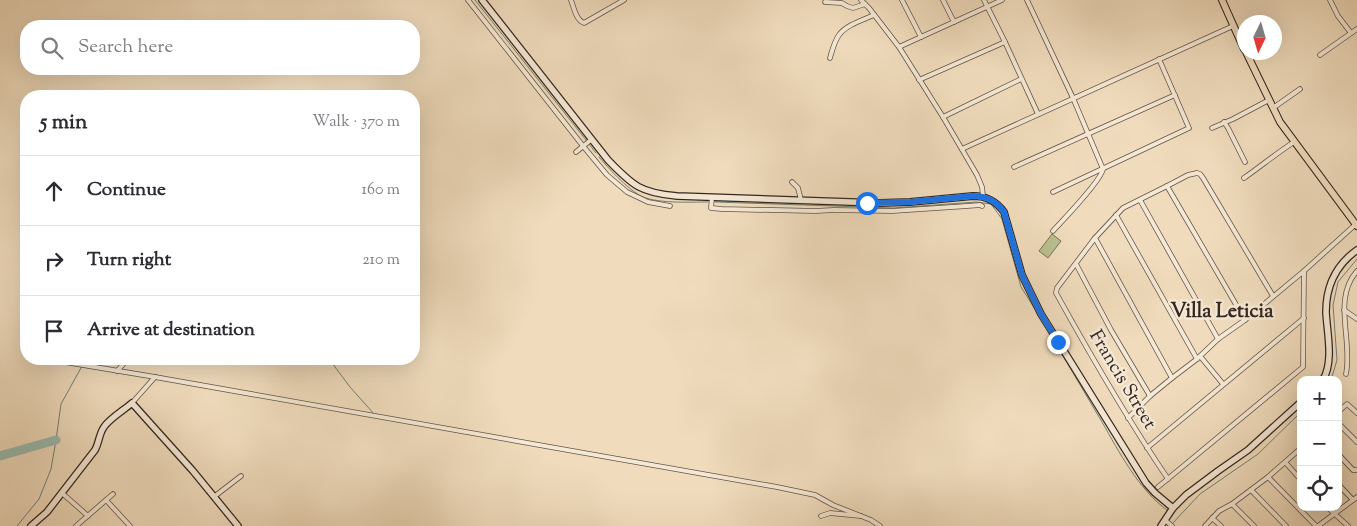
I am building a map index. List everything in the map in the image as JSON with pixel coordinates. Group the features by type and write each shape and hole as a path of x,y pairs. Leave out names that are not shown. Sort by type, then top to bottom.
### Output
{"main road":[{"path":"1223,0 1237,33"},
{"path":"1249,60 1280,122 1356,225"}],"street":[{"path":"468,0 607,175 627,192 648,202 670,206"},
{"path":"482,0 602,152 622,174 644,190 665,195 880,203 983,196 993,200 1004,212 1022,275 1041,314 1146,483 1173,508"},
{"path":"571,0 577,17 580,22 584,23 624,0"},
{"path":"861,0 874,14 899,48 943,117 982,187 983,196"},
{"path":"902,0 921,37"},
{"path":"943,0 954,22"},
{"path":"984,0 1038,114"},
{"path":"899,48 1002,0"},
{"path":"1027,0 1073,98 1103,169 1089,190 1053,231"},
{"path":"1330,0 1338,16 1351,33"},
{"path":"825,2 842,3 853,8 865,4"},
{"path":"830,58 840,33 874,14"},
{"path":"962,149 1234,26"},
{"path":"1320,55 1357,29"},
{"path":"919,80 1005,42"},
{"path":"1053,192 1188,130 1189,127 1159,59"},
{"path":"943,117 1021,79"},
{"path":"1273,108 1300,89"},
{"path":"1014,166 1174,96"},
{"path":"1212,128 1269,100"},
{"path":"1224,122 1245,162"},
{"path":"576,152 592,139"},
{"path":"1244,178 1294,142"},
{"path":"593,159 602,152"},
{"path":"1150,396 1111,330 1076,264 1123,208 1182,178 1194,173 1200,174 1273,296"},
{"path":"792,182 798,188 802,200"},
{"path":"1167,186 1245,320"},
{"path":"712,197 711,208 883,211 982,206"},
{"path":"1140,200 1218,339"},
{"path":"1116,215 1199,358 1223,384"},
{"path":"1128,418 1150,396 1199,358 1218,339 1245,320 1356,225"},
{"path":"1096,238 1172,378"},
{"path":"1325,376 1329,363 1326,312 1329,287 1339,267 1357,250"},
{"name":"Francis Street","path":"1076,264 1057,288 1056,292 1090,355 1168,479"},
{"path":"1158,487 1302,369 1304,363 1304,271"},
{"path":"1346,374 1345,293 1348,284 1357,271"},
{"path":"1344,310 1357,319"},
{"path":"1147,448 1304,318"},
{"path":"82,365 816,495 833,505 864,516 880,526"},
{"path":"117,370 122,365"},
{"path":"31,526 45,514 95,450 104,427 132,403 154,377"},
{"path":"132,403 215,496 238,526"},
{"path":"1342,408 1347,404 1357,413"},
{"path":"1161,526 1167,521 1173,508 1186,495 1248,450 1297,406"},
{"path":"1342,427 1357,442"},
{"path":"1205,526 1219,511 1251,490 1297,452"},
{"path":"1342,458 1353,470 1357,470"},
{"path":"1285,462 1297,476"},
{"path":"215,496 241,476"},
{"path":"1268,477 1317,526 1355,498 1342,487"},
{"path":"1251,490 1286,526"},
{"path":"62,493 88,516"},
{"path":"76,526 114,494"},
{"path":"106,500 130,526"},
{"path":"1232,504 1254,526"},
{"path":"1331,511 1348,526"},
{"path":"821,516 830,513 864,516"},
{"path":"1212,518 1221,526"},
{"path":"1167,521 1172,526"}],"green space":[{"path":"1052,234 1061,241 1048,258 1039,251"}],"waterway":[{"path":"475,0 586,140"},
{"path":"589,144 596,153"},
{"path":"599,157 629,188 646,198 672,202 708,202"},
{"path":"715,202 893,208 976,202 991,204 1002,219 1021,287 1038,314"},
{"path":"1332,376 1337,360 1333,305 1338,282 1357,259"},
{"path":"1055,343 1130,470 1147,492 1167,510"},
{"path":"334,365 375,415"},
{"path":"17,526 39,499 51,469 61,404 82,366"},
{"path":"1172,524 1200,494 1258,454 1297,416"},
{"path":"0,456 56,440"}],"district":[{"name":"Villa Leticia","path":"1222,312"}],"route":[{"path":"867,203 910,202 973,196 983,196 993,200 1001,207 1006,216 1022,275 1041,314 1058,342"}]}
